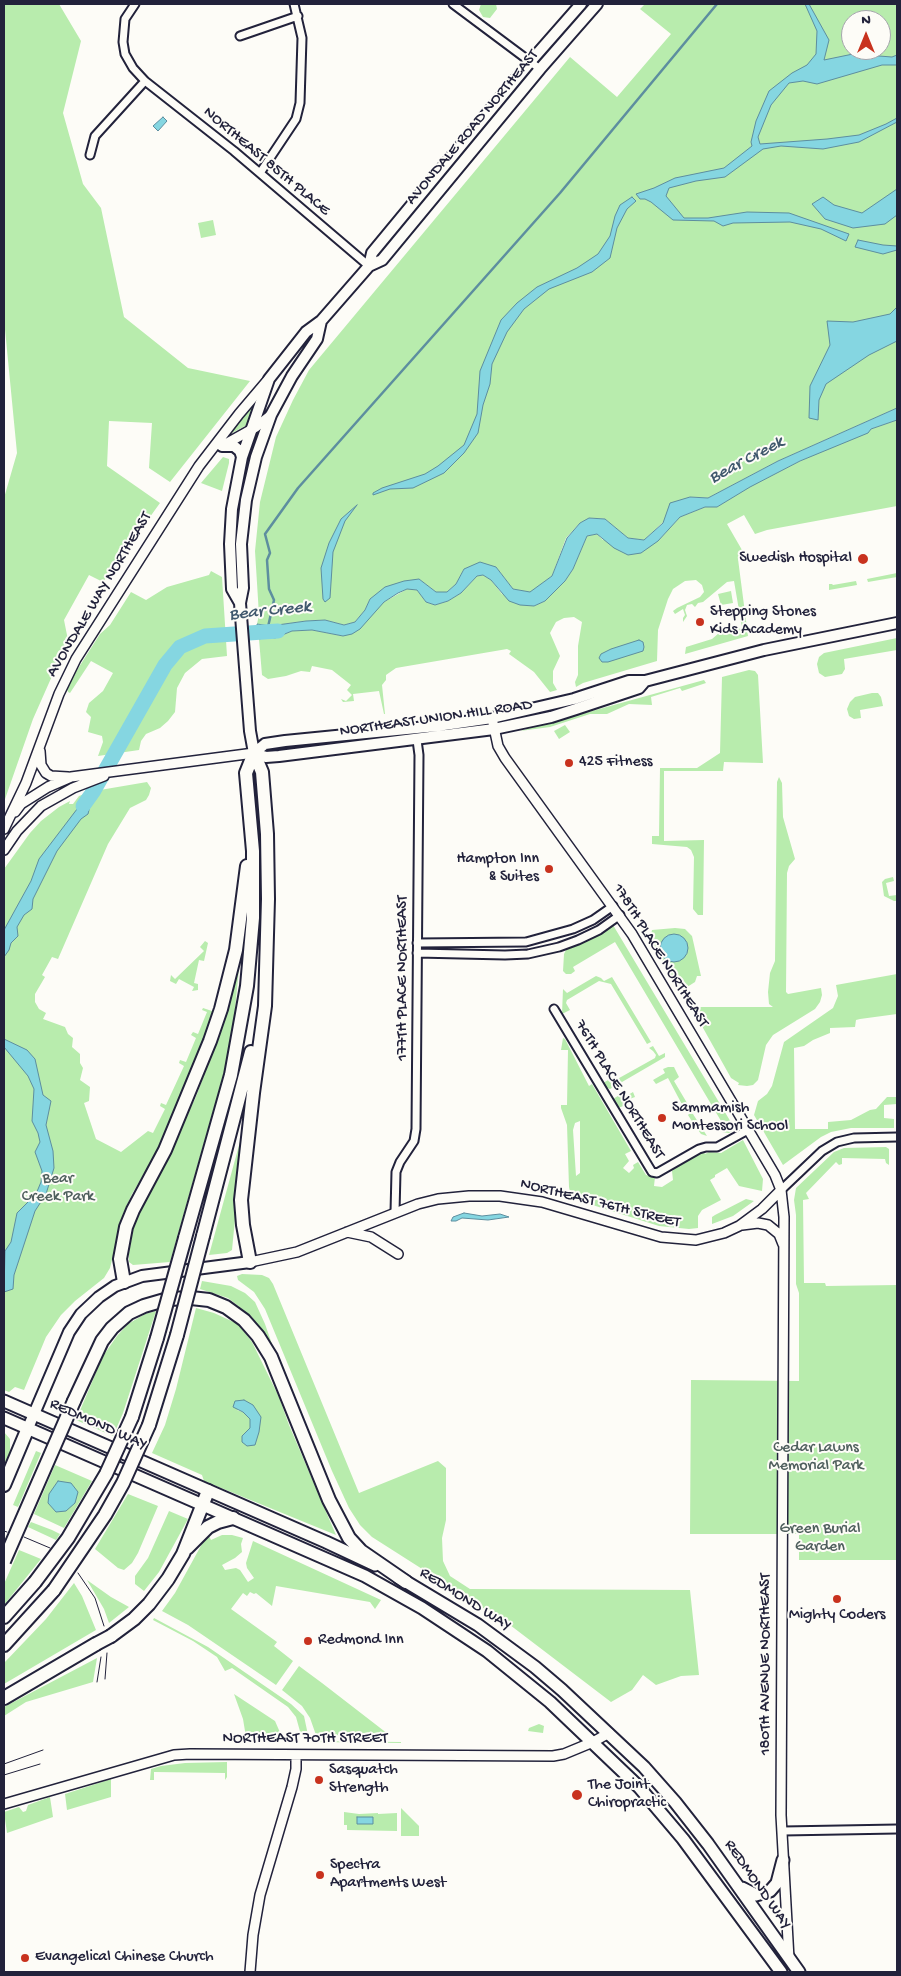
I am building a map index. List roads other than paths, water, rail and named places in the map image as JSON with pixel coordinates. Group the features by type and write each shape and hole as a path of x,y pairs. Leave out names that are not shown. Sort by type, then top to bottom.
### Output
{"highway":[{"path":"4,1617 35,1582 68,1538 106,1474 132,1417 157,1338 231,1075 240,1030 247,986 253,918 254,850 246,773 254,753"},
{"path":"250,1262 242,1225 241,1200 252,1093 265,1006 268,899 266,819 262,772 254,753"},
{"path":"124,1282 120,1259 126,1227 165,1150 188,1097 210,1041 229,980 241,915 251,817"},
{"path":"4,1645 54,1590 105,1515 123,1483 149,1425 177,1335 246,1076 254,1035 266,948"},
{"path":"4,1561 102,1341 112,1328 129,1314 144,1306 168,1299 191,1298 209,1300 226,1307 244,1320 258,1336 271,1357 329,1500 349,1538 361,1551 406,1582"},
{"path":"4,1485 28,1428"},
{"path":"4,1698 111,1636 145,1608 168,1579 182,1554 208,1491"},
{"path":"182,1554 208,1526 233,1518"}],"main road":[{"name":"AVONDALE ROAD NORTHEAST","path":"369,266 372,253 530,62 581,4"},
{"name":"AVONDALE ROAD NORTHEAST","path":"240,603 232,589 230,544 232,509 242,457 269,379 306,332 321,321 369,266 382,260 540,69 597,4"},
{"path":"254,753 250,731 240,603 243,588 241,544 246,500 256,457 271,415 292,376 317,339 321,321"},
{"path":"222,446 234,446 240,451 242,457"},
{"name":"NORTHEAST UNION HILL ROAD","path":"254,753 265,744 285,741 437,726 492,718 574,700 629,681 645,681 764,650 897,623"},
{"name":"NORTHEAST UNION HILL ROAD","path":"254,753 266,757 276,756 494,729 551,717 639,688 645,681"},
{"name":"NORTHEAST 76TH STREET","path":"28,1428 66,1338 76,1320 99,1297 124,1282 152,1274 250,1262"},
{"name":"REDMOND WAY","path":"4,1401 344,1551 406,1582 455,1611 507,1646 562,1690 644,1767 675,1802 735,1882 798,1972"},
{"name":"REDMOND WAY","path":"4,1418 365,1576 422,1608 487,1651 550,1702 632,1780 661,1812 781,1972"},
{"path":"735,1882 750,1893 761,1895 768,1893 777,1883 783,1860"},
{"path":"763,1947 763,1957 772,1972"},
{"path":"789,1959 790,1972"}],"street":[{"name":"NORTHEAST 85TH PLACE","path":"135,4 125,19 123,42 125,54 133,68 145,81 260,173 369,266"},
{"path":"260,173 296,119 302,86 302,38 294,4"},
{"path":"453,4 540,69"},
{"path":"240,36 298,16"},
{"path":"90,155 96,136 145,81"},
{"name":"AVONDALE WAY NORTHEAST","path":"4,829 26,783 59,694 76,659 199,466 269,379"},
{"name":"AVONDALE WAY NORTHEAST","path":"199,466 222,446 250,431 271,415"},
{"name":"178TH PLACE NORTHEAST","path":"492,718 498,746 505,758 620,915 775,1176 781,1190"},
{"name":"177TH PLACE NORTHEAST","path":"395,1212 396,1172 400,1162 414,1142 416,1130 419,755 417,740"},
{"path":"40,744 40,762 44,770 51,776 71,777"},
{"name":"NORTHEAST UNION HILL ROAD","path":"9,820 21,804 48,787 71,777 254,753"},
{"path":"4,850 17,831 34,812 47,802 64,792 115,771"},
{"path":"417,942 526,942 573,930 593,920 613,906"},
{"path":"417,953 528,954 559,947 578,940 599,930 620,915"},
{"name":"76TH PLACE NORTHEAST","path":"554,1009 652,1172 657,1173 699,1149 717,1147 748,1130"},
{"name":"NORTHEAST 76TH STREET","path":"250,1262 297,1252 395,1212 438,1199 492,1195 550,1203 653,1235 673,1239 706,1238 739,1226 762,1209 822,1151 837,1142 854,1138 897,1138"},
{"name":"180TH AVENUE NORTHEAST","path":"781,1190 784,1211 781,1805 789,1959"},
{"path":"739,1226 758,1223 768,1225 778,1234 784,1248"},
{"path":"347,1232 371,1237 398,1254"},
{"name":"NORTHEAST 70TH STREET","path":"4,1804 174,1755 553,1756 564,1754 609,1733"},
{"path":"250,1972 253,1935 260,1895 292,1787 296,1769 296,1755"},
{"path":"783,1831 897,1829"}],"water":[{"path":"805,4 809,4 829,40 824,60 841,56 841,60 891,60 891,57 897,55 897,65 882,65 817,84 803,81 789,83 771,105 758,137 760,144 859,135 897,118 897,122 859,142 823,149 781,146 763,149 725,177 696,181 669,188 666,196 684,218 708,218 747,212 789,213 849,234 846,241 821,229 790,222 733,223 723,226 714,221 673,220 651,202 640,199 636,194 675,178 724,168 752,146 751,142 756,121 769,91 792,73 807,65 816,54 817,31"},
{"path":"163,117 167,121 158,131 153,126"},
{"path":"897,189 897,215 885,224 853,228 825,219 812,204 823,197 834,205 862,213"},
{"path":"632,197 636,201 627,209 617,228 610,258 592,272 549,289 524,309 507,332 492,364 490,384 483,405 478,433 464,453 444,473 413,488 390,489 373,495 373,493 382,488 425,474 464,445 477,414 480,371 501,320 517,303 537,287 577,268 598,254 610,236 620,205"},
{"path":"858,240 897,246 897,250 883,254 855,247"},
{"path":"897,307 897,341 869,355 826,384 819,400 818,420 809,418 810,386 830,345 827,321 853,322 890,314"},
{"path":"897,408 897,420 871,429 868,433 800,461 717,507 705,507 680,517 658,541 641,553 628,555 614,548 597,534 587,536 573,569 565,581 545,601 534,606 520,605 509,601 491,580 483,575 477,576 461,593 448,601 435,605 426,602 417,590 407,589 398,593 384,602 360,629 352,634 343,636 312,630 292,631 275,638 259,639 257,624 270,626 325,620 344,625 355,622 365,610 370,599 385,587 404,581 419,579 436,592 447,592 456,584 464,569 480,562 496,567 513,589 530,592 552,576 567,538 580,523 589,518 605,519 628,538 644,540 663,523 670,503 690,497 708,498 778,461"},
{"path":"357,505 345,521 333,552 330,598 325,602 323,599 321,568 329,543 341,519"},
{"path":"639,640 643,642 643,651 608,662 602,662 599,658 601,654 611,649"},
{"path":"100,790 90,806 88,814 81,819 57,851 33,899 32,909 24,915 17,927 18,936 11,943 4,957 4,930 31,881 39,859 90,792"},
{"path":"674,934 684,938 688,948 684,958 674,962 664,958 660,948 664,938"},
{"path":"4,1039 27,1050 35,1059 43,1095 51,1101 46,1125 53,1151 54,1168 46,1194 35,1211 14,1275 13,1289 4,1292 5,1251 11,1242 17,1213 36,1194 41,1182 42,1171 35,1152 40,1142 32,1121 34,1089 28,1076 4,1047"},
{"path":"464,1213 482,1216 500,1214 509,1217 488,1220 462,1218 451,1221 453,1217"},
{"path":"244,1400 253,1405 261,1417 255,1445 247,1446 242,1442 242,1436 250,1428 250,1419 243,1412 233,1407 235,1401"},
{"path":"58,1481 71,1483 78,1492 75,1503 66,1511 56,1512 48,1503 49,1494"},
{"path":"357,1817 373,1817 373,1824 357,1824"}],"waterway":[{"path":"268,627 274,600 269,589 267,560 270,553 265,534 298,488 560,193 717,4"},
{"name":"Bear Creek","path":"83,806 93,792 165,665 180,647 205,636 278,631"}],"tram line":[{"path":"24,1537 50,1548"},
{"path":"78,1573 95,1598 104,1626"},
{"path":"105,1679 107,1653"},
{"path":"97,1682 101,1657"},
{"path":"4,1764 43,1750"},
{"path":"4,1775 40,1764"}],"place":[{"name":"Swedish Hospital","path":"863,559"},
{"name":"Stepping Stones Kids Academy","path":"700,622"},
{"name":"425 Fitness","path":"569,763"},
{"name":"Hampton Inn & Suites","path":"549,869"},
{"name":"Sammamish Montessori School","path":"662,1118"},
{"name":"Mighty Coders","path":"837,1599"},
{"name":"Redmond Inn","path":"308,1641"},
{"name":"Sasquatch Strength","path":"319,1780"},
{"name":"The Joint Chiropractic","path":"577,1795"},
{"name":"Spectra Apartments West","path":"320,1875"},
{"name":"Evangelical Chinese Church","path":"25,1958"}],"park label":[{"name":"Bear Creek Park","path":"58,1189"},
{"name":"Cedar Lawns Memorial Park","path":"816,1458"},
{"name":"Green Burial Garden","path":"820,1539"}]}
